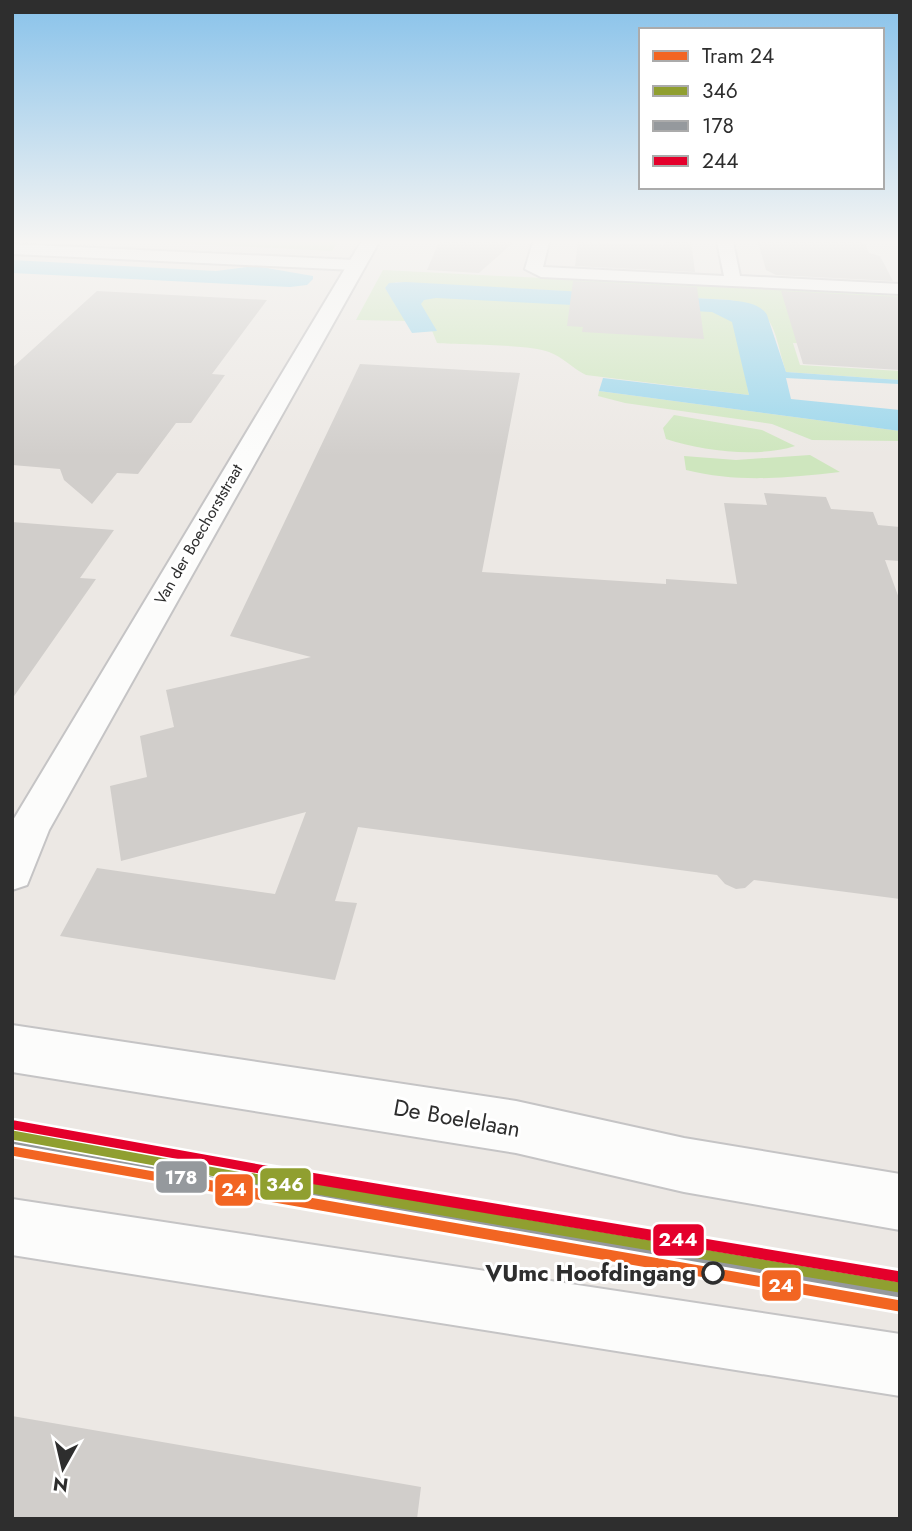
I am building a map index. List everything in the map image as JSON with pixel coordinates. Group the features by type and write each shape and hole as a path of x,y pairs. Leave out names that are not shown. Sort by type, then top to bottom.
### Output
{"street":[{"name":"Van der Boechorststraat","path":"12,873 21,836 327,313"},
{"name":"De Boelelaan","path":"12,1048 516,1127 684,1165 900,1202"},
{"path":"12,1227 900,1365"}],"green space":[{"path":"360,313 402,313 407,321 356,320"},
{"path":"419,313 733,313 749,395 586,375 559,357 540,349 437,343 429,323"},
{"path":"762,313 896,313 838,345 793,343 800,365 900,371 900,380 786,372 775,334"},
{"path":"599,391 900,431 900,441 812,440 772,424 625,403 598,396"},
{"path":"674,415 762,430 795,446 765,452 730,452 680,443 666,439 663,428"},
{"path":"810,455 840,472 782,477 725,477 686,470 684,456 736,460"}],"water":[{"path":"400,313 427,313 437,331 412,333"},
{"path":"715,313 766,313 786,372 900,380 900,387 898,384 786,378 791,399 900,410 900,431 599,391 603,378 749,395 732,322"}],"building":[{"path":"72,313 257,313 212,374 225,375 191,423 176,423 138,474 117,473 92,504 64,480 60,469 12,465 12,368"},
{"path":"569,313 701,313 704,339 582,332 583,327 567,326"},
{"path":"788,313 900,313 900,370 803,364"},
{"path":"360,364 520,373 482,572 666,584 666,579 737,584 724,503 767,505 764,493 826,497 831,509 873,512 878,525 900,527 900,561 885,560 900,601 900,899 754,880 745,888 736,889 725,884 717,875 358,827 335,901 357,903 335,980 60,936 97,868 275,894 306,812 121,861 110,786 147,777 140,736 174,727 166,690 311,657 230,636"},
{"path":"12,522 114,530 80,578 96,579 12,699"},
{"path":"12,1416 421,1487 417,1519 12,1519"}],"tram line":[{"name":"24","path":"12,1151 900,1306"}],"transit line":[{"name":"244","path":"14,1125 168,1154 900,1277"},
{"name":"346","path":"12,1135 166,1164 900,1288"},
{"name":"178","path":"12,1146 898,1298"}],"place":[{"name":"VUmc Hoofdingang","path":"713,1273"}]}
